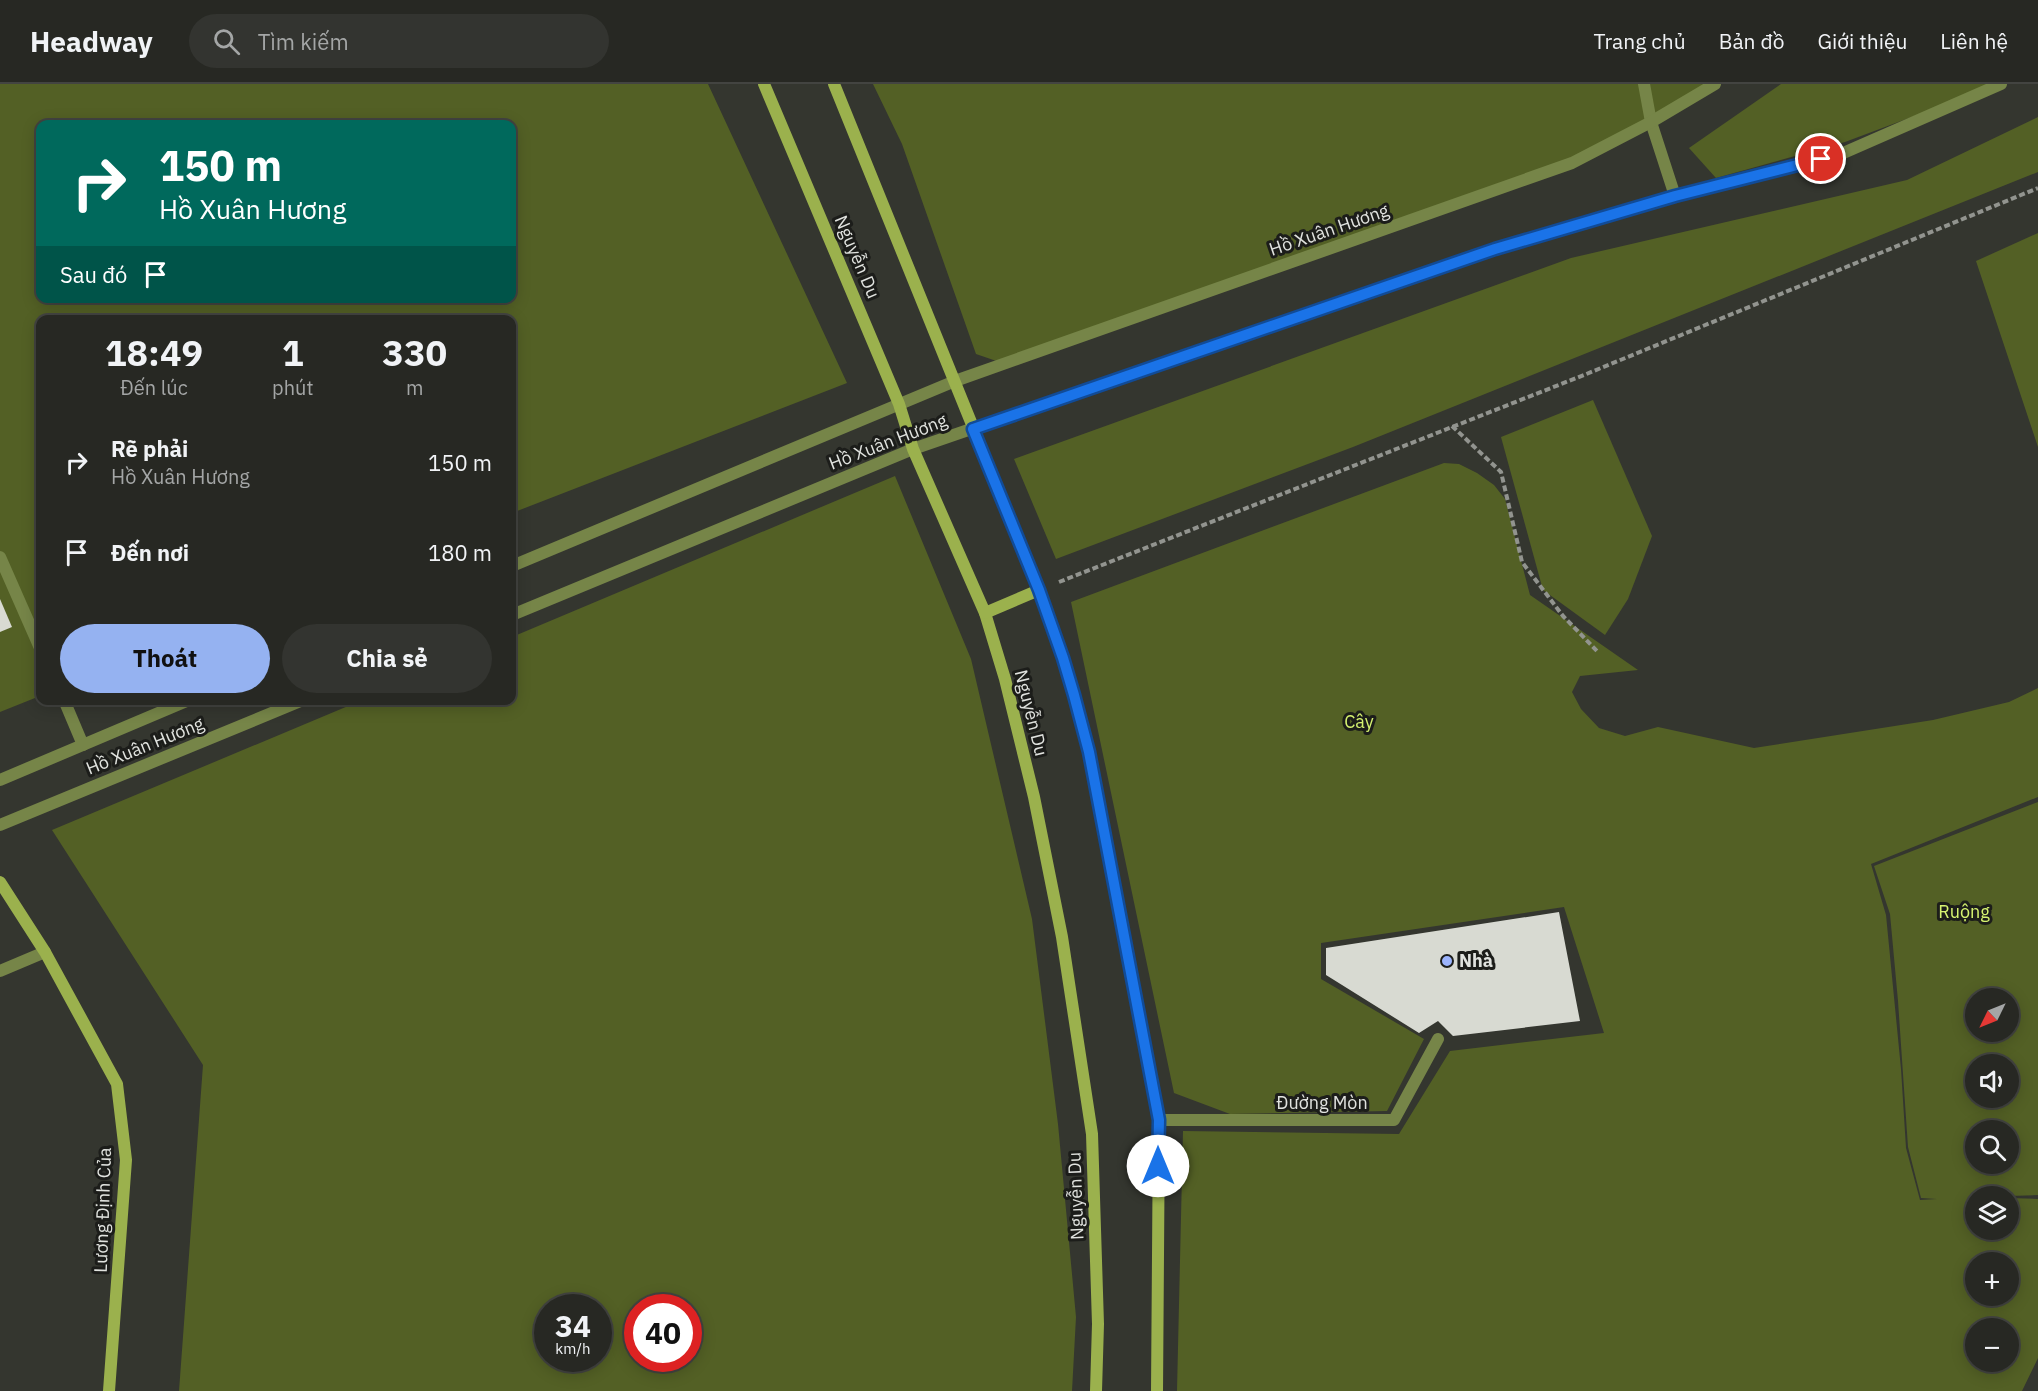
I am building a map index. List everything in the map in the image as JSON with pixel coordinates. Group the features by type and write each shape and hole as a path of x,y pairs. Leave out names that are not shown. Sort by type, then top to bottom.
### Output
{"street":[{"name":"Nguyễn Du","path":"764,84 899,404 913,449 985,613 1005,679 1036,809 1062,937 1091,1123 1098,1324 1096,1391"},
{"path":"834,84 1039,590 1063,658 1089,752 1159,1120 1157,1391"},
{"path":"1644,84 1651,122 1675,196"},
{"name":"Hồ Xuân Hương","path":"516,564 955,381 1572,163 1651,122 1715,84"},
{"name":"Hồ Xuân Hương","path":"516,613 913,449 1495,249 1675,196 1841,154 2001,84"},
{"path":"0,558 36,628"},
{"path":"985,613 1039,590"},
{"path":"66,705 83,745"},
{"name":"Hồ Xuân Hương","path":"0,780 177,705"},
{"name":"Hồ Xuân Hương","path":"0,825 291,705"},
{"name":"Lương Định Của","path":"0,882 45,952 117,1084 126,1160 109,1391"},
{"path":"0,971 45,952"},
{"name":"Đường Mòn","path":"1159,1120 1394,1120 1438,1039"}],"path":[{"path":"1039,590 1584,375 2038,188"},
{"path":"1452,426 1501,472 1522,562 1563,616 1597,651"}],"green space":[{"path":"0,84 708,84 847,383 516,511 516,315 36,315 36,698 0,712"},
{"path":"873,84 1709,84 1611,145 1008,365 976,354 902,144"},
{"path":"1781,84 1992,84 1845,142 1716,178 1689,148"},
{"path":"2038,117 2038,172 1353,447 1056,559 1014,459 1571,258 1907,180"},
{"path":"2038,233 2038,447 1976,261"},
{"path":"1593,400 1652,536 1628,599 1605,635 1543,590 1501,437"},
{"name":"Cây","path":"1444,463 1459,464 1494,485 1505,499 1530,595 1638,670 1580,676 1572,692 1581,709 1599,728 1625,736 1658,727 1754,748 1933,720 2009,702 2038,688 2038,797 1871,864 1886,915 1906,1148 1920,1200 1937,1199 1921,1198 1908,1147 1890,914 1874,866 2038,802 2038,1195 2019,1196 2019,1186 1965,1186 1965,1240 2019,1240 2019,1198 2038,1199 2038,1358 2022,1391 1177,1391 1183,1131 1399,1134 1450,1051 1604,1033 1564,907 1321,943 1321,979 1424,1039 1387,1111 1230,1114 1174,1093 1071,602"},
{"path":"895,476 971,659 1032,919 1058,1124 1076,1317 1072,1391 179,1391 203,1065 52,830 350,705 516,705 516,635"}],"building":[{"path":"0,599 12,627 0,632"},
{"name":"Nhà","path":"1559,912 1580,1021 1453,1036 1438,1021 1419,1033 1326,975 1326,948"}],"place":[{"name":"Nhà","path":"1447,961"}],"route":[{"path":"1158,1166 1159,1120 1089,752 1063,658 1039,590 973,429 1495,249 1675,196 1821,159"}],"park label":[{"name":"Ruộng","path":"1964,912"}]}
